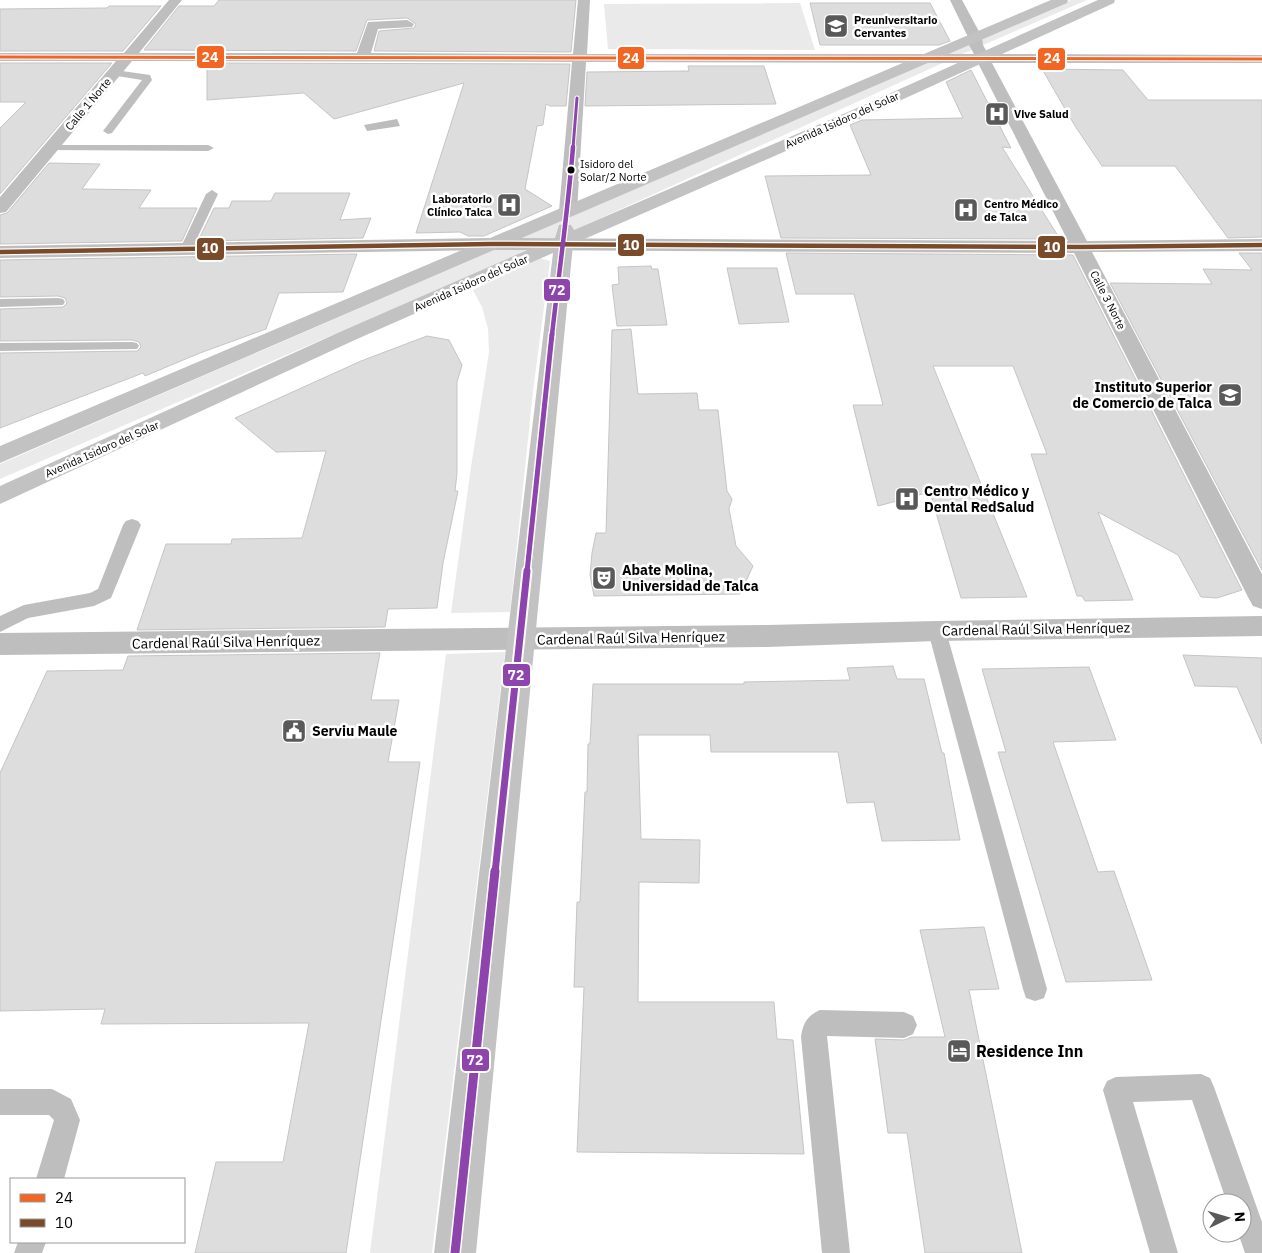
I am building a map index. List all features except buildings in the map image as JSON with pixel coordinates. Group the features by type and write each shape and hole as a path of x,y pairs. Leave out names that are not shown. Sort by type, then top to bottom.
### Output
{"main road":[{"name":"Avenida Isidoro del Solar","path":"0,455 568,210 1062,0"},
{"name":"Avenida Isidoro del Solar","path":"0,496 466,284 562,244 984,58 1109,0"},
{"path":"455,1253 562,244 568,210"}],"street":[{"name":"Calle 1 Norte","path":"0,208 176,0"},
{"path":"568,210 584,0"},
{"name":"Calle 3 Norte","path":"956,0 975,37 976,44 1262,599"},
{"path":"362,58 373,25 408,24"},
{"path":"0,57 1262,59"},
{"path":"0,252 491,244 1081,247 1262,245"},
{"name":"Cardenal Raúl Silva Henríquez","path":"0,644 767,636 937,631 1262,626"}],"lane":[{"path":"108,131 148,80 146,77 115,73"},
{"path":"51,148 208,148"},
{"path":"186,249 212,194"},
{"path":"0,303 58,302"},
{"path":"0,348 132,346"},
{"path":"0,625 24,612 94,599 105,593 132,525"},
{"path":"937,631 1035,989"},
{"path":"836,1253 814,1037 815,1029 820,1023 904,1025"},
{"path":"1164,1253 1116,1090 1201,1087 1238,1193"},
{"path":"0,1102 52,1102 62,1108 68,1120 50,1178"},
{"path":"1252,1233 1259,1253"}],"shaded area":[{"path":"1071,0 1087,0 967,52 557,238 0,479 0,464"},
{"path":"800,3 815,50 608,49 604,4"},
{"path":"397,119 400,126 367,131 364,125"},
{"path":"539,258 550,261 533,391 510,612 451,613 489,352 488,329 482,307 473,290"},
{"path":"505,652 432,1253 370,1253 446,654"}],"transit line":[{"name":"24","path":"0,57 1262,59"},
{"name":"72","path":"455,1253 562,244 568,211 577,98"},
{"name":"10","path":"0,252 491,244 1081,247 1262,245"}],"place":[{"name":"Preuniversitario Cervantes","path":"836,26"},
{"name":"Vive Salud","path":"997,114"},
{"name":"Isidoro del Solar/2 Norte","path":"571,170"},
{"name":"Laboratorio Clínico Talca","path":"509,205"},
{"name":"Centro Médico de Talca","path":"966,210"},
{"name":"Instituto Superior de Comercio de Talca","path":"1230,395"},
{"name":"Centro Médico y Dental RedSalud","path":"907,499"},
{"name":"Abate Molina, Universidad de Talca","path":"604,578"},
{"name":"Serviu Maule","path":"294,731"},
{"name":"Residence Inn","path":"959,1051"}]}
